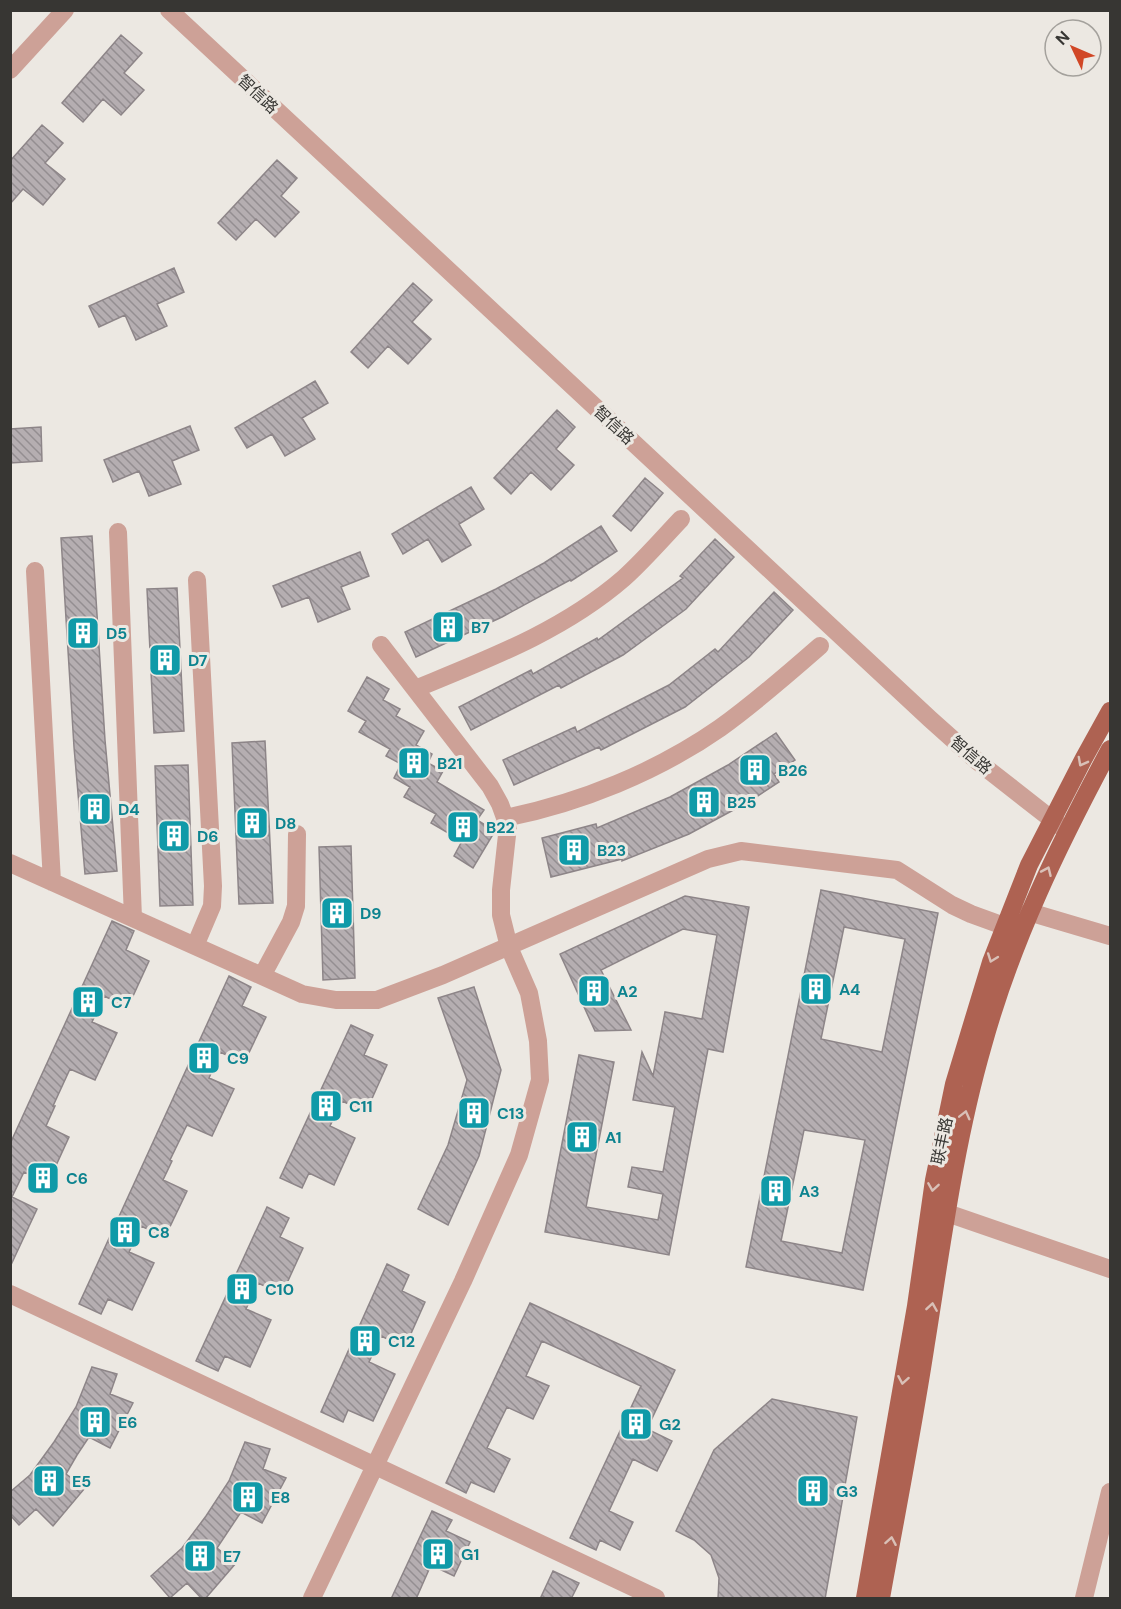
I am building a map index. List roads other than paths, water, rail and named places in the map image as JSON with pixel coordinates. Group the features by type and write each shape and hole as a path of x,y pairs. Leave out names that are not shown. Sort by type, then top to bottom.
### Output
{"main road":[{"name":"联丰路","path":"865,1599 914,1318 934,1180 954,1084 978,1002 1004,926 1029,865 1110,711"},
{"name":"联丰路","path":"881,1599 922,1371 963,1121 983,1044 1006,971 1029,912 1069,827 1110,749"}],"street":[{"path":"10,56 52,10"},
{"path":"10,70 65,10"},
{"name":"智信路","path":"169,10 930,719 977,761 1069,827"},
{"name":"智信路","path":"182,10 936,712 1054,816"},
{"path":"415,689 511,649 570,617 624,578 681,519"},
{"path":"118,532 133,918"},
{"path":"35,571 52,882"},
{"path":"195,946 212,906 213,886 197,580"},
{"path":"312,1599 463,1281 519,1155 540,1080 538,1041 529,993 509,947 501,915 501,890 508,826 500,804 490,786 381,645"},
{"path":"505,818 541,811 599,791 663,762 719,729 820,646"},
{"path":"262,976 291,922 296,906 297,834"},
{"path":"10,863 302,994 336,1000 377,1000 509,947 708,859 741,851 897,870 952,905 1004,926"},
{"path":"1029,912 1110,936"},
{"path":"947,1213 1110,1269"},
{"path":"10,1294 656,1599"},
{"path":"1084,1599 1110,1492"}],"place":[{"name":"B7","path":"448,627"},
{"name":"D5","path":"83,633"},
{"name":"D7","path":"165,660"},
{"name":"B21","path":"414,763"},
{"name":"B26","path":"755,770"},
{"name":"B25","path":"704,802"},
{"name":"D4","path":"95,809"},
{"name":"D8","path":"252,823"},
{"name":"B22","path":"463,827"},
{"name":"D6","path":"174,836"},
{"name":"B23","path":"574,850"},
{"name":"D9","path":"337,913"},
{"name":"A4","path":"816,989"},
{"name":"A2","path":"594,991"},
{"name":"C7","path":"88,1002"},
{"name":"C9","path":"204,1058"},
{"name":"C11","path":"326,1106"},
{"name":"C13","path":"474,1113"},
{"name":"A1","path":"582,1137"},
{"name":"C6","path":"43,1178"},
{"name":"A3","path":"776,1191"},
{"name":"C8","path":"125,1232"},
{"name":"C10","path":"242,1289"},
{"name":"C12","path":"365,1341"},
{"name":"E6","path":"95,1422"},
{"name":"G2","path":"636,1424"},
{"name":"E5","path":"49,1481"},
{"name":"G3","path":"813,1491"},
{"name":"E8","path":"248,1497"},
{"name":"G1","path":"438,1554"},
{"name":"E7","path":"200,1556"}]}
